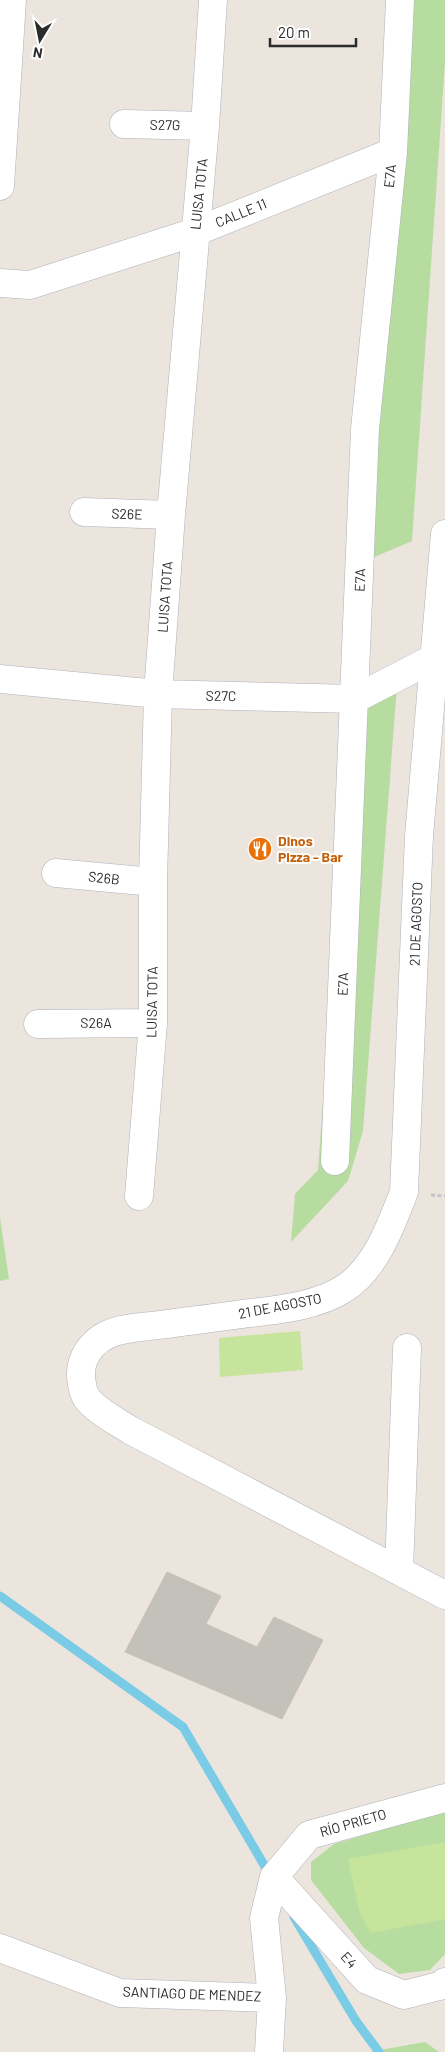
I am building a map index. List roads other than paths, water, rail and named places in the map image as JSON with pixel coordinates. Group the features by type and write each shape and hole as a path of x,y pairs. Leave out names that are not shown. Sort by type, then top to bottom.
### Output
{"street":[{"path":"0,186 12,0"},
{"name":"LUISA TOTA","path":"139,1196 153,1023 152,882 158,694 171,515 205,126 213,0"},
{"name":"E7A","path":"335,1161 365,429 393,152 400,0"},
{"name":"S27G","path":"124,124 205,126"},
{"name":"CALLE 11","path":"0,283 30,285 195,232 393,152"},
{"name":"S26E","path":"84,512 171,515"},
{"name":"21 DE AGOSTO","path":"445,534 439,654 419,836 405,1184 404,1192 392,1222 377,1251 362,1272 345,1288 320,1300 276,1310 115,1332 91,1346 84,1356 81,1366 83,1390 88,1400 98,1410 130,1430 445,1595"},
{"name":"S27C","path":"0,678 158,694 355,699 439,654"},
{"name":"S26B","path":"56,873 152,882"},
{"name":"S26A","path":"38,1024 153,1023"},
{"path":"399,1571 407,1348"},
{"name":"RÍO PRIETO","path":"269,2052 272,1998 264,1918 274,1877 309,1836 445,1798"},
{"name":"E4","path":"274,1877 367,1980 404,1995 443,1985 445,1982"},
{"name":"SANTIAGO DE MENDEZ","path":"0,1948 120,1993 272,1998"}],"waterway":[{"path":"0,1596 183,1727 270,1875"},
{"path":"294,1917 356,2021 379,2052"}],"place":[{"name":"Dinos Pizza - Bar","path":"260,849"}]}
